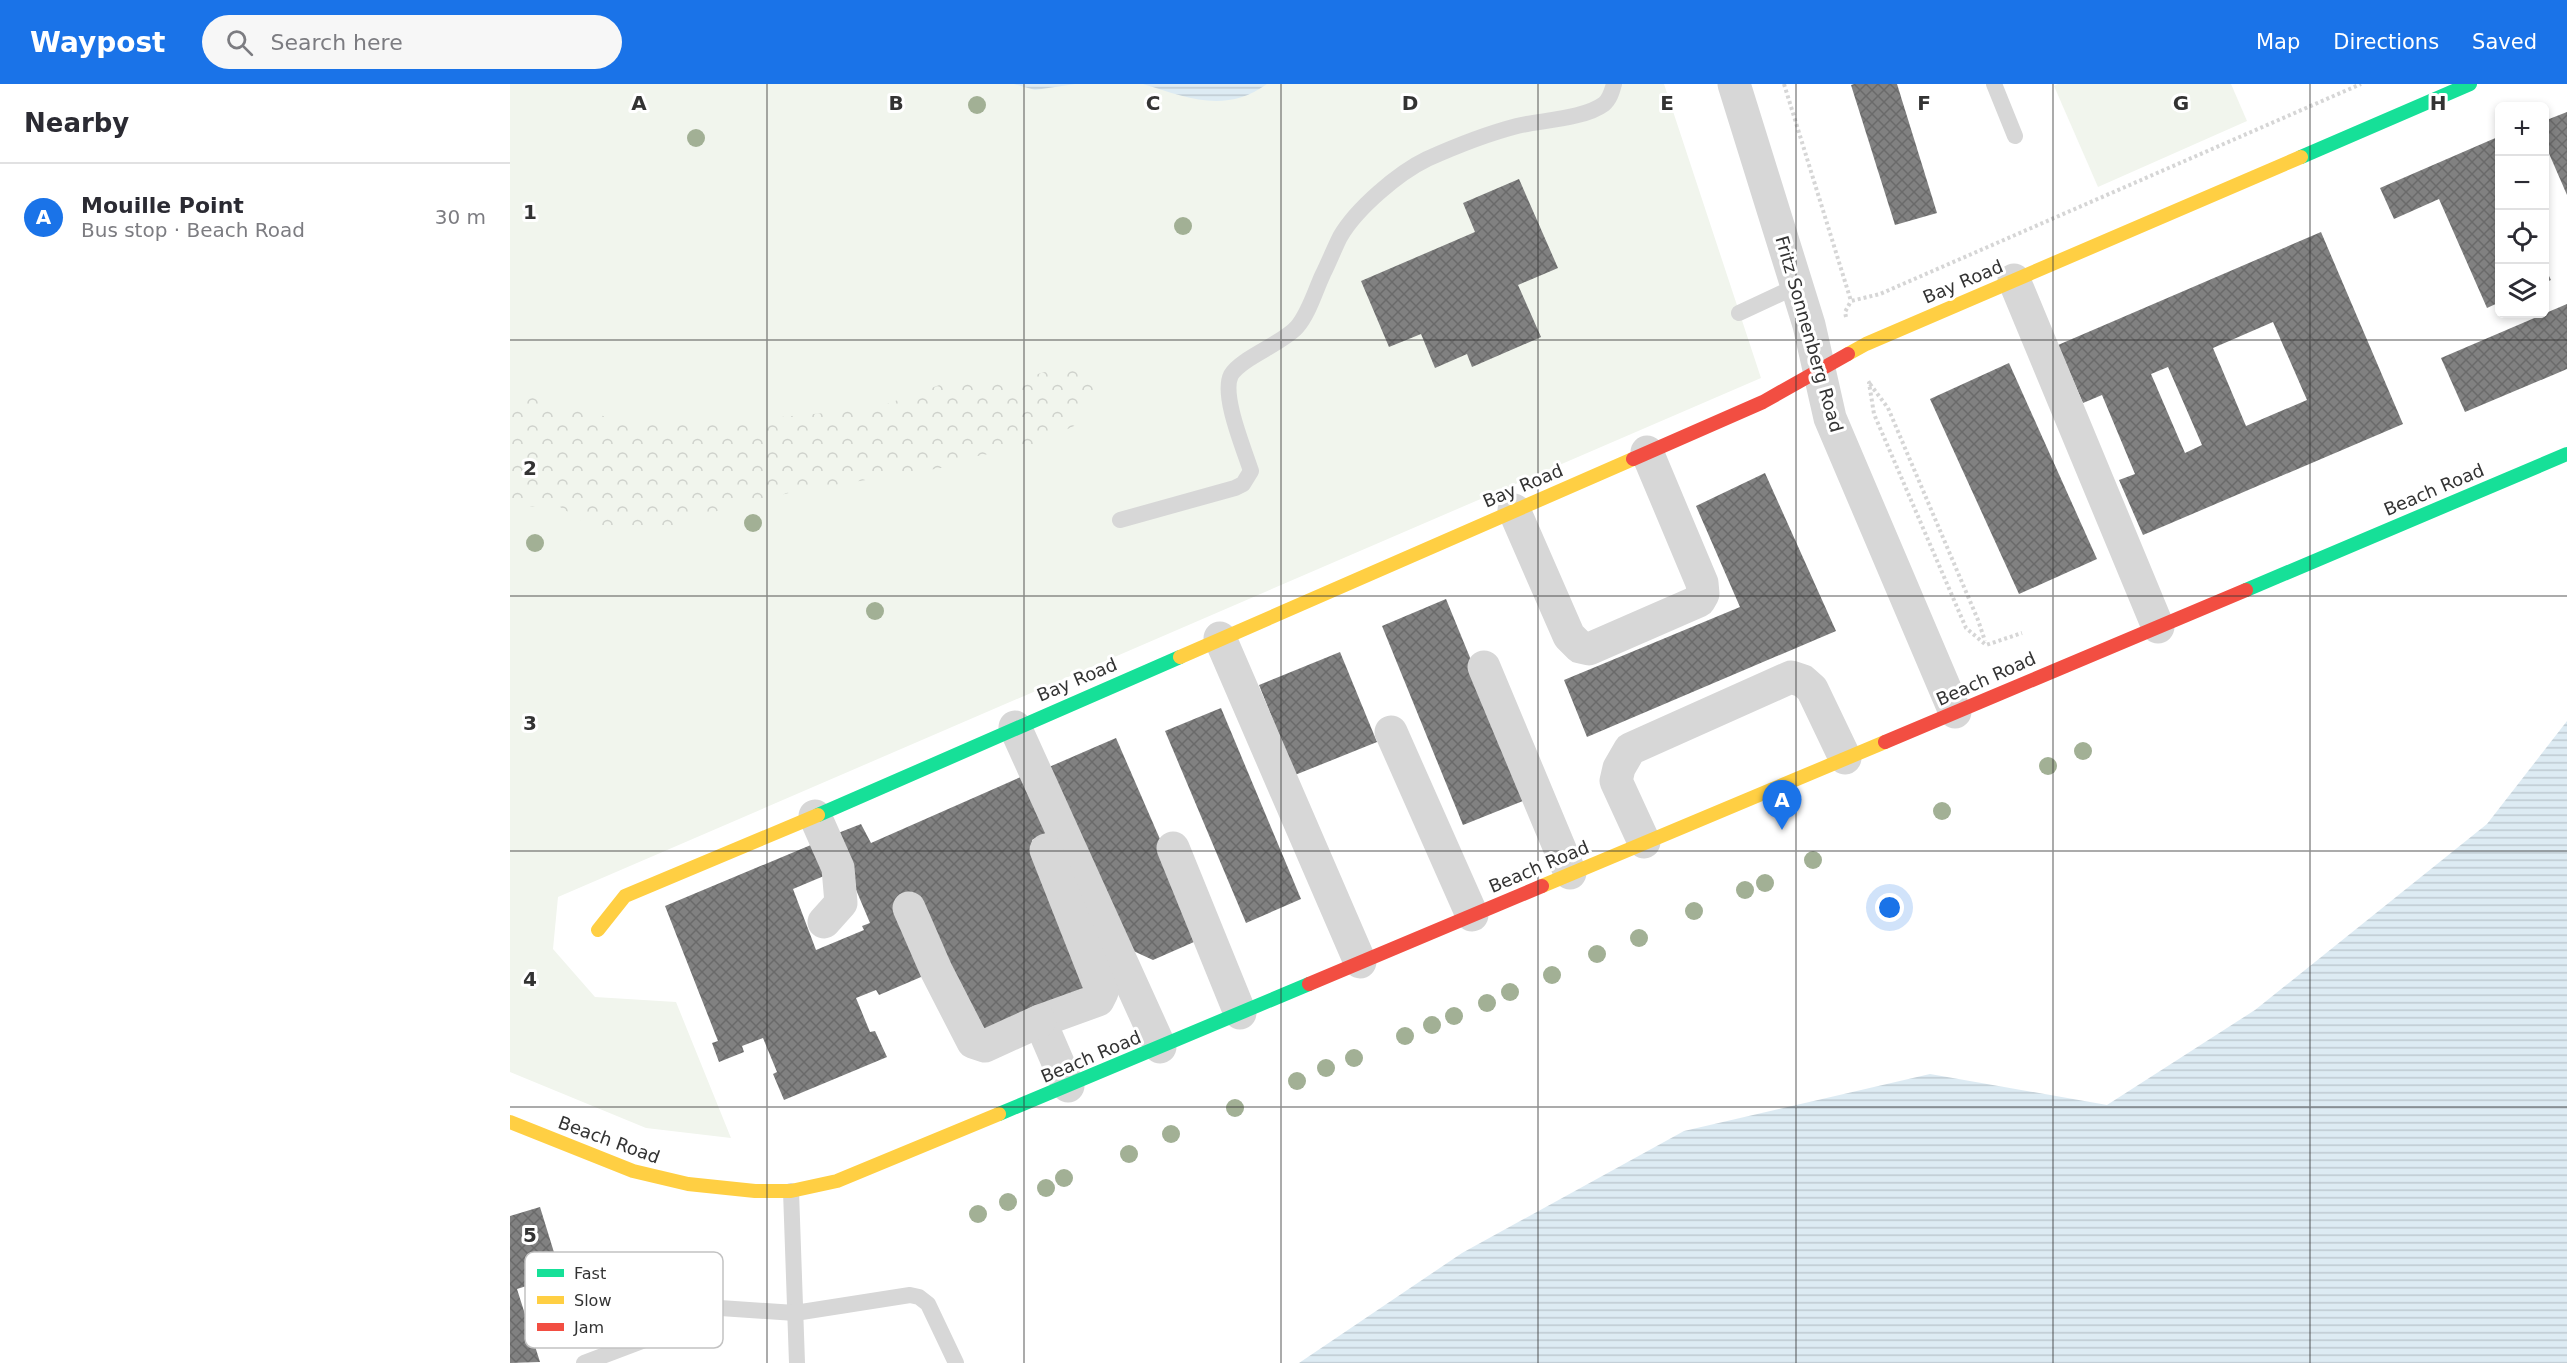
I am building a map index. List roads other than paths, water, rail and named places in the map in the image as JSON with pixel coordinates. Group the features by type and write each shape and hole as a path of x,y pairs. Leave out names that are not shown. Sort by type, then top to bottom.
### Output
{"street":[{"name":"Fritz Sonnenberg Road","path":"1734,84 1809,325 1830,418 1955,712"},
{"name":"Bay Road","path":"598,930 625,896 815,816 1763,402 1866,344 2470,84"},
{"path":"2014,280 2158,627"},
{"path":"1514,510 1569,636 1580,647 1589,649 1699,601 1703,594 1702,583 1647,452"},
{"name":"Beach Road","path":"510,1122 633,1171 688,1184 754,1191 791,1191 837,1181 1068,1086 2567,454"},
{"path":"1220,638 1360,962"},
{"path":"1484,668 1570,873"},
{"path":"1644,842 1616,781 1619,768 1630,749 1791,677 1803,681 1812,689 1845,758"},
{"path":"1015,727 1160,1047"},
{"path":"1391,732 1472,915"},
{"path":"815,816 838,868 842,903 824,922"},
{"path":"1173,848 1240,1013"},
{"path":"909,908 936,970 973,1042 985,1046 1098,999 1102,992 1046,850"},
{"path":"1041,1021 1068,1086"}],"lane":[{"path":"1120,520 1243,484 1251,471 1228,396 1232,374 1241,365 1284,338 1298,326 1340,237 1353,219 1372,200 1424,161 1482,136 1517,126 1587,112 1605,104 1614,84"},
{"path":"1994,84 2015,136"},
{"path":"1739,313 1797,286"},
{"path":"791,1191 797,1363"},
{"path":"723,1308 795,1313 910,1295 919,1297 928,1304 956,1363"},
{"path":"584,1363 624,1348"}],"place":[{"name":"Mouille Point","path":"1782,830"}]}
